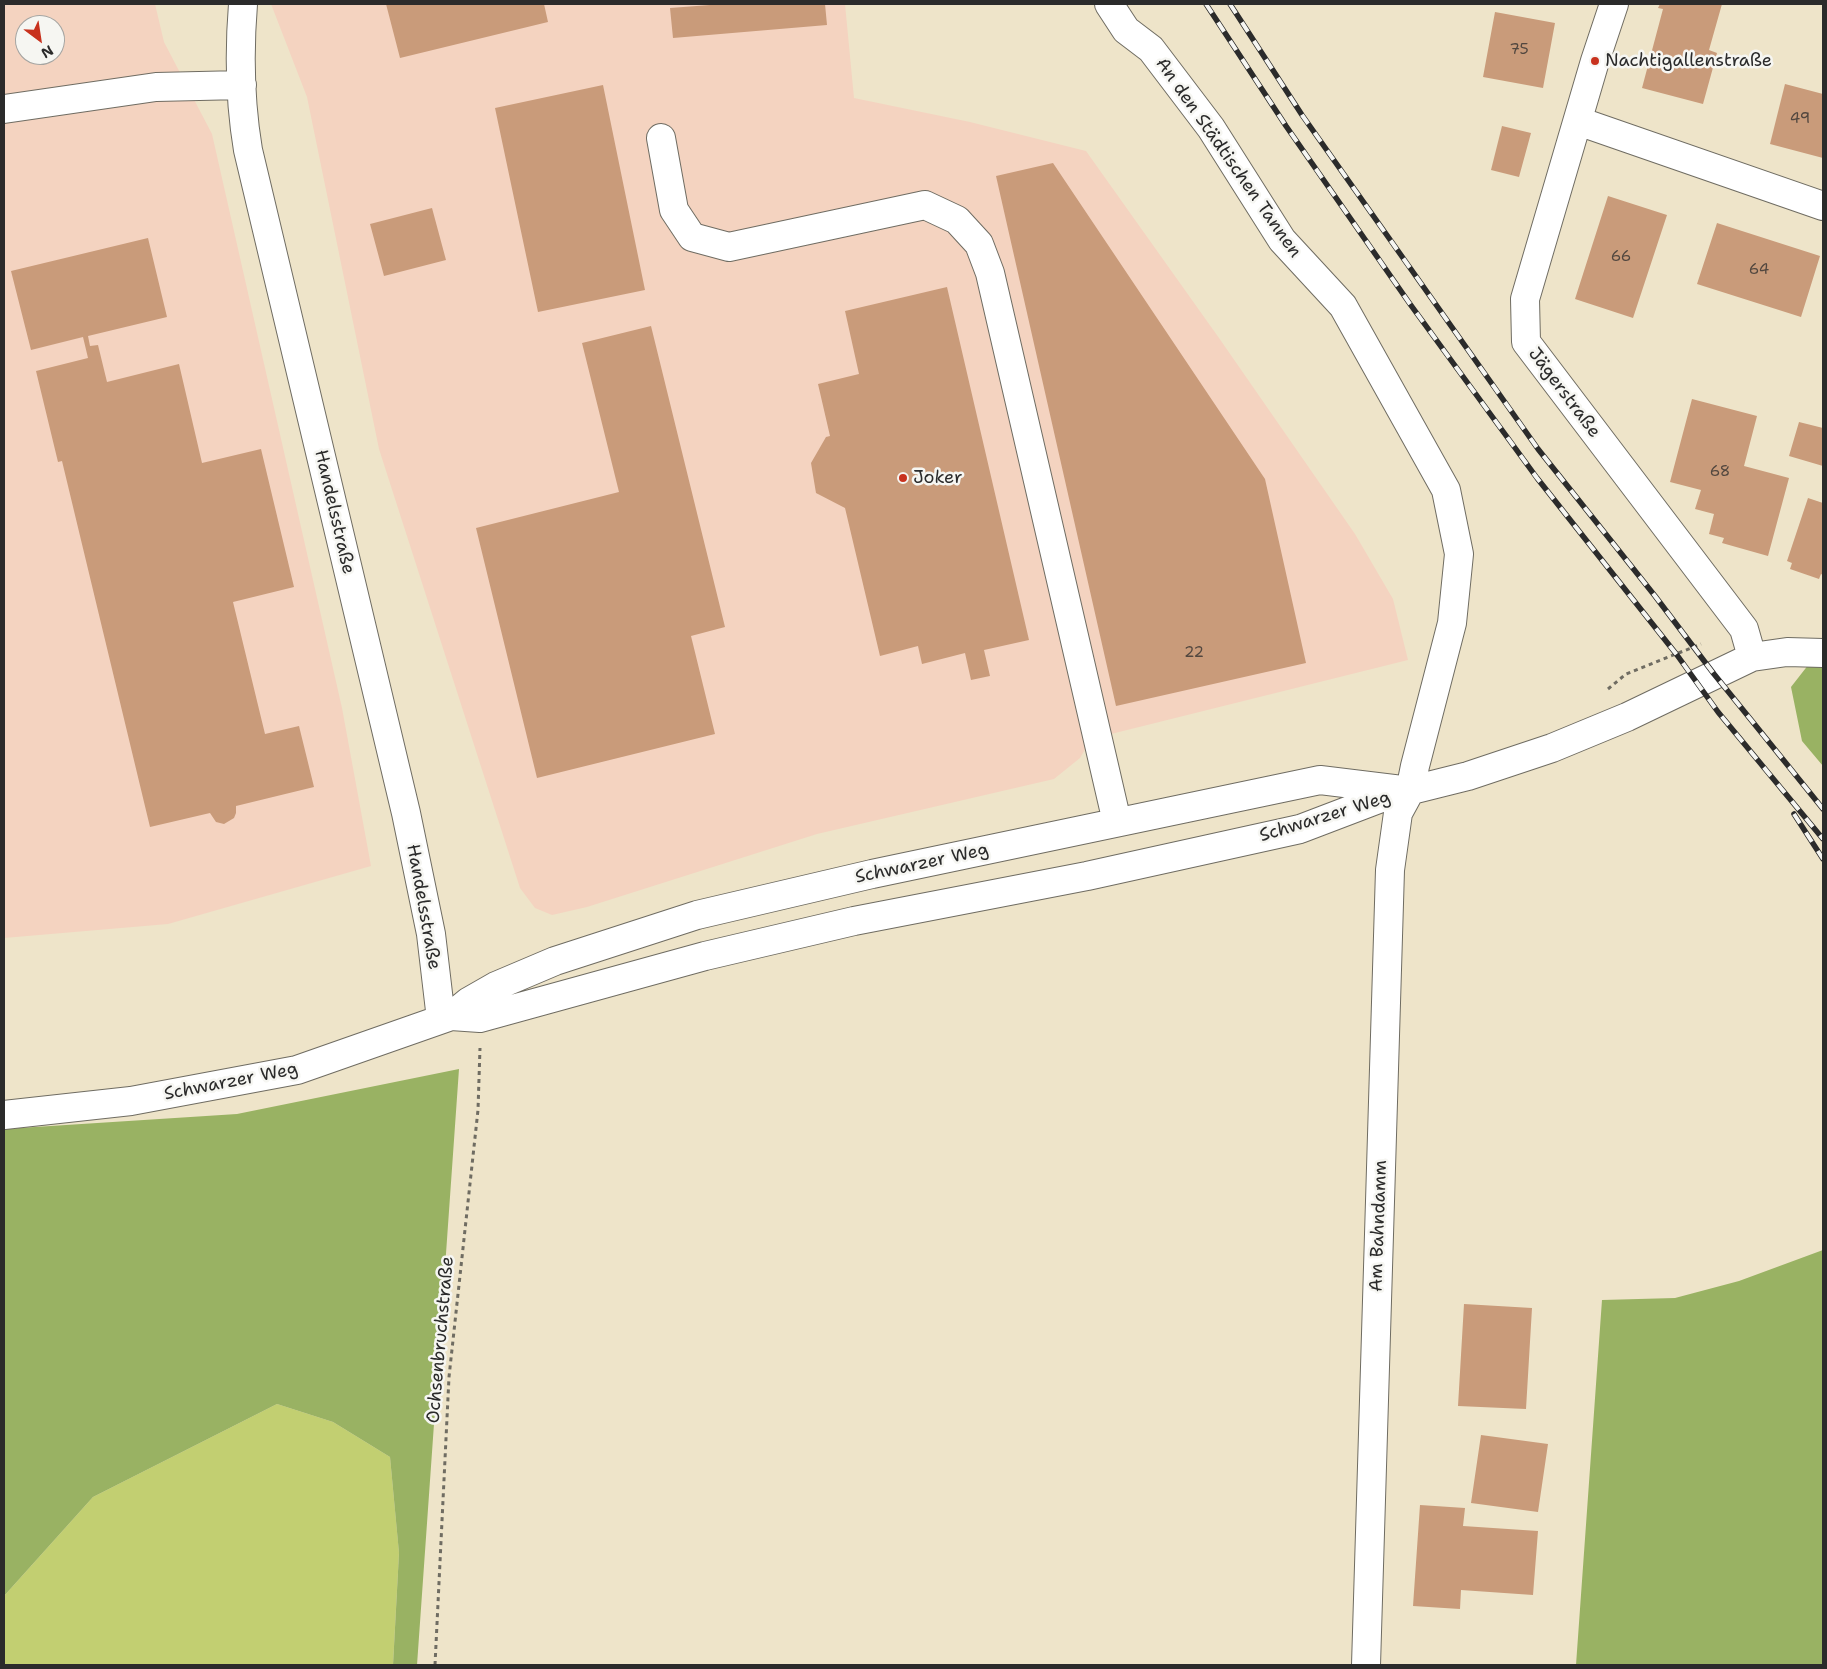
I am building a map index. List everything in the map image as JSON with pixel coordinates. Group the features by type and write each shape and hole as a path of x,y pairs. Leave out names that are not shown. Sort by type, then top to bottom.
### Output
{"street":[{"name":"Handelsstraße","path":"243,4 240,47 242,114 248,150 406,813 446,1018"},
{"name":"An den Städtischen Tannen","path":"1109,4 1126,30 1151,49 1211,128 1282,240 1343,306 1446,490 1459,554 1452,623 1410,791"},
{"name":"Jägerstraße","path":"1614,4 1525,300 1526,342 1744,629 1752,656"},
{"path":"4,109 156,88 242,85"},
{"path":"1578,121 1823,206"},
{"path":"661,138 674,210 692,237 728,247 925,205 957,220 979,244 990,272 1116,822"},
{"name":"Schwarzer Weg","path":"446,1018 480,1018 705,956 835,925 1087,876 1300,829 1384,797 1468,776 1552,748 1627,716 1752,656 1787,652 1823,653"},
{"name":"Schwarzer Weg","path":"4,1115 131,1101 297,1070 446,1018 468,1002 496,986 554,961 697,915 872,874 1320,780 1410,791"},
{"name":"Am Bahndamm","path":"1366,1665 1390,870 1398,813 1410,791"}],"path":[{"name":"Ochsenbruchstraße","path":"435,1665 449,1377 478,1110 480,1018"}],"shaded area":[{"path":"4,4 155,4 164,42 212,134 342,708 371,866 168,924 4,938"},
{"path":"271,4 845,4 854,98 970,122 1086,151 1355,534 1393,599 1408,660 1091,739 1080,758 1054,779 817,834 587,907 552,915 535,908 520,888 379,449 307,97"}],"green space":[{"path":"1823,646 1823,766 1802,741 1791,687"},
{"path":"459,1069 417,1665 393,1665 399,1553 390,1457 333,1422 277,1404 93,1497 4,1596 4,1129 237,1114"},
{"path":"1823,1250 1823,1665 1576,1665 1602,1300 1675,1298 1739,1281"},
{"path":"277,1404 333,1422 390,1457 399,1553 393,1665 4,1665 4,1596 93,1497"}],"building":[{"path":"386,4 544,4 548,22 400,58"},
{"path":"723,4 825,4 827,25 673,38 670,8"},
{"path":"1660,4 1722,4 1709,50 1717,53 1703,104 1642,88 1663,9 1658,8"},
{"path":"1495,12 1555,23 1543,88 1483,77"},
{"path":"1785,84 1823,94 1823,158 1770,144"},
{"path":"603,85 645,290 538,312 495,108"},
{"path":"1502,126 1531,133 1519,177 1491,170"},
{"path":"1053,163 1265,479 1306,663 1116,706 996,176"},
{"path":"1608,196 1667,215 1633,318 1575,299"},
{"path":"432,208 446,260 384,276 370,224"},
{"path":"1717,223 1820,256 1801,317 1697,284"},
{"path":"148,238 167,317 88,336 90,346 98,345 107,382 179,364 202,463 261,449 294,587 233,602 265,734 299,726 314,787 236,806 234,818 224,824 216,822 210,813 150,827 62,461 58,462 36,371 88,358 83,337 31,350 11,271"},
{"name":"Joker","path":"947,287 1029,640 984,650 990,676 971,680 965,653 922,664 918,646 880,656 845,508 816,493 811,463 826,437 830,436 818,384 859,374 845,311"},
{"path":"651,326 725,627 691,636 715,734 537,778 476,528 619,492 582,343"},
{"path":"1692,399 1757,416 1744,466 1789,478 1768,556 1722,543 1724,538 1709,534 1714,514 1695,509 1701,490 1670,482"},
{"path":"1799,422 1823,428 1823,466 1789,456"},
{"path":"1808,498 1823,503 1823,575 1821,574 1819,579 1790,569 1792,563 1787,561"},
{"path":"1464,1304 1532,1308 1526,1409 1458,1406"},
{"path":"1481,1435 1548,1444 1538,1512 1471,1503"},
{"path":"1420,1505 1465,1508 1463,1526 1538,1531 1533,1595 1461,1590 1460,1609 1413,1606"}],"railway":[{"path":"1206,4 1286,126 1410,304 1537,478 1677,655 1718,712 1823,839"},
{"path":"1230,4 1302,115 1538,449 1655,596 1714,674 1823,809"},
{"path":"1794,814 1823,859"}],"place":[{"name":"Nachtigallenstraße","path":"1595,61"},
{"name":"Joker","path":"903,478"}]}
